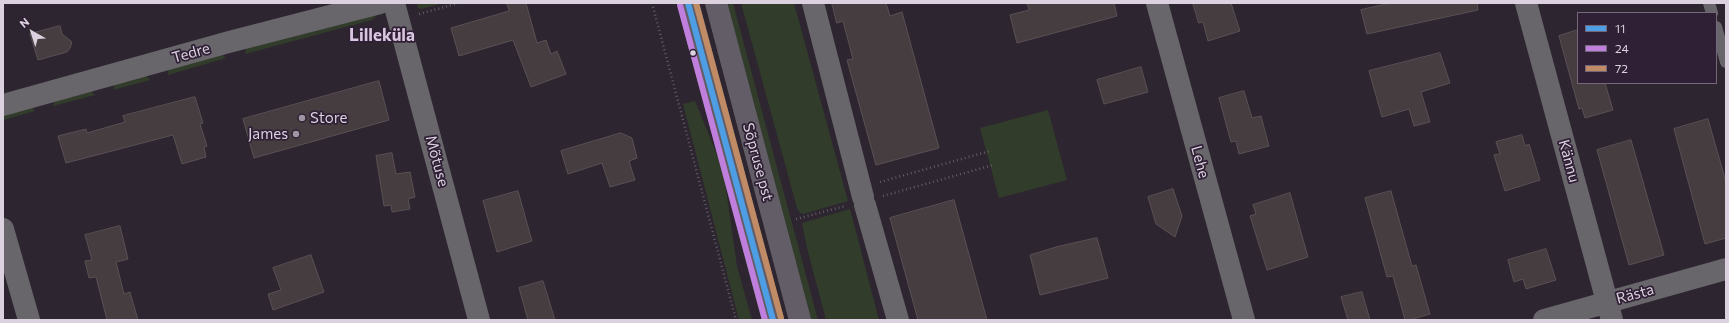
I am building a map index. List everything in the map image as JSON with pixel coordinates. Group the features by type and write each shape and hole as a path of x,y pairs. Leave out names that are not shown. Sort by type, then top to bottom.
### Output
{"main road":[{"name":"Sõpruse pst","path":"688,3 773,320"},
{"name":"Sõpruse pst","path":"716,3 800,320"}],"street":[{"name":"Tedre","path":"3,105 230,42 380,3"},
{"name":"Mõtuse","path":"394,3 479,320"},
{"path":"813,3 898,320"},
{"name":"Lehe","path":"1157,3 1244,320"},
{"name":"Kännu","path":"1526,3 1610,311"},
{"path":"3,229 30,320"},
{"name":"Rästa","path":"1544,320 1610,311 1726,269"}],"lane":[{"path":"1717,30 1726,62"}],"path":[{"path":"414,15 459,3"},
{"path":"652,3 736,320"},
{"path":"866,197 990,151"},
{"path":"795,219 866,197 993,165"}],"green space":[{"path":"444,3 421,9 418,8 417,4"},
{"path":"725,3 733,3 818,320 810,320"},
{"path":"741,3 794,3 848,201 803,214 800,213 797,208"},
{"path":"376,13 376,16 372,20 245,54 246,47"},
{"path":"222,54 226,58 168,75 169,68"},
{"path":"145,74 150,80 113,90 115,82"},
{"path":"90,90 95,95 53,106 55,99"},
{"path":"695,101 723,169 737,266 752,320 739,320 683,104"},
{"path":"30,105 35,111 3,120 3,113"},
{"path":"1048,110 1067,180 999,198 980,128"},
{"path":"850,209 879,320 826,320 807,248 802,223"}],"building":[{"path":"507,3 526,3 537,43 546,40 551,54 557,51 566,74 531,87 513,40 459,56 451,28 509,11"},
{"path":"832,3 886,3 890,16 902,12 939,148 876,165 847,60 853,59 843,21 837,23"},
{"path":"1027,3 1114,3 1117,16 1017,43 1010,15 1029,10"},
{"path":"1193,3 1231,3 1240,31 1208,41 1203,22 1199,23"},
{"path":"1391,3 1477,3 1478,10 1367,34 1361,10"},
{"path":"60,26 62,34 72,42 70,48 67,52 38,60 30,34"},
{"path":"1577,30 1577,84 1605,84 1613,110 1585,118 1582,108 1579,109 1559,36"},
{"path":"1440,53 1450,83 1421,92 1430,122 1414,126 1409,109 1382,117 1369,71"},
{"path":"1141,67 1148,92 1104,104 1097,80"},
{"path":"379,81 389,120 254,158 243,119"},
{"path":"1244,91 1252,118 1261,116 1269,146 1239,154 1236,141 1231,142 1219,98"},
{"path":"195,97 203,123 200,124 207,146 204,147 206,157 182,164 173,135 66,163 58,136 86,129 87,133 125,122 123,116"},
{"path":"1708,119 1726,182 1726,238 1705,244 1674,129"},
{"path":"621,133 632,138 637,158 629,161 635,180 610,187 602,163 568,174 561,151"},
{"path":"1522,135 1525,146 1529,144 1540,180 1505,191 1494,155 1500,154 1496,142"},
{"path":"1631,140 1664,255 1629,265 1597,150"},
{"path":"392,153 396,174 410,172 415,197 408,199 410,209 392,212 391,205 384,206 376,156"},
{"path":"1173,189 1182,216 1175,237 1156,224 1148,197"},
{"path":"518,191 532,241 497,252 483,201"},
{"path":"1391,191 1412,266 1416,265 1430,314 1409,320 1405,320 1393,276 1387,277 1365,198"},
{"path":"1290,193 1308,257 1267,270 1250,216 1256,214 1253,205"},
{"path":"954,200 987,320 918,320 890,218"},
{"path":"120,226 128,259 116,262 124,294 130,292 138,320 107,320 96,277 89,278 85,261 92,260 85,235"},
{"path":"1097,238 1108,278 1040,295 1030,255 1056,247"},
{"path":"1546,249 1556,280 1526,289 1523,279 1514,282 1508,260"},
{"path":"311,255 324,292 273,310 268,294 281,290 273,268"},
{"path":"543,281 555,320 528,320 519,288"},
{"path":"1362,292 1370,320 1348,320 1341,297"}],"transit line":[{"name":"11","path":"688,3 773,320"},
{"name":"72","path":"696,3 781,318"},
{"name":"24","path":"680,5 765,320"}],"place":[{"name":"Store","path":"302,118"},
{"name":"James","path":"296,134"}],"district":[{"name":"Lilleküla","path":"382,35"}]}
